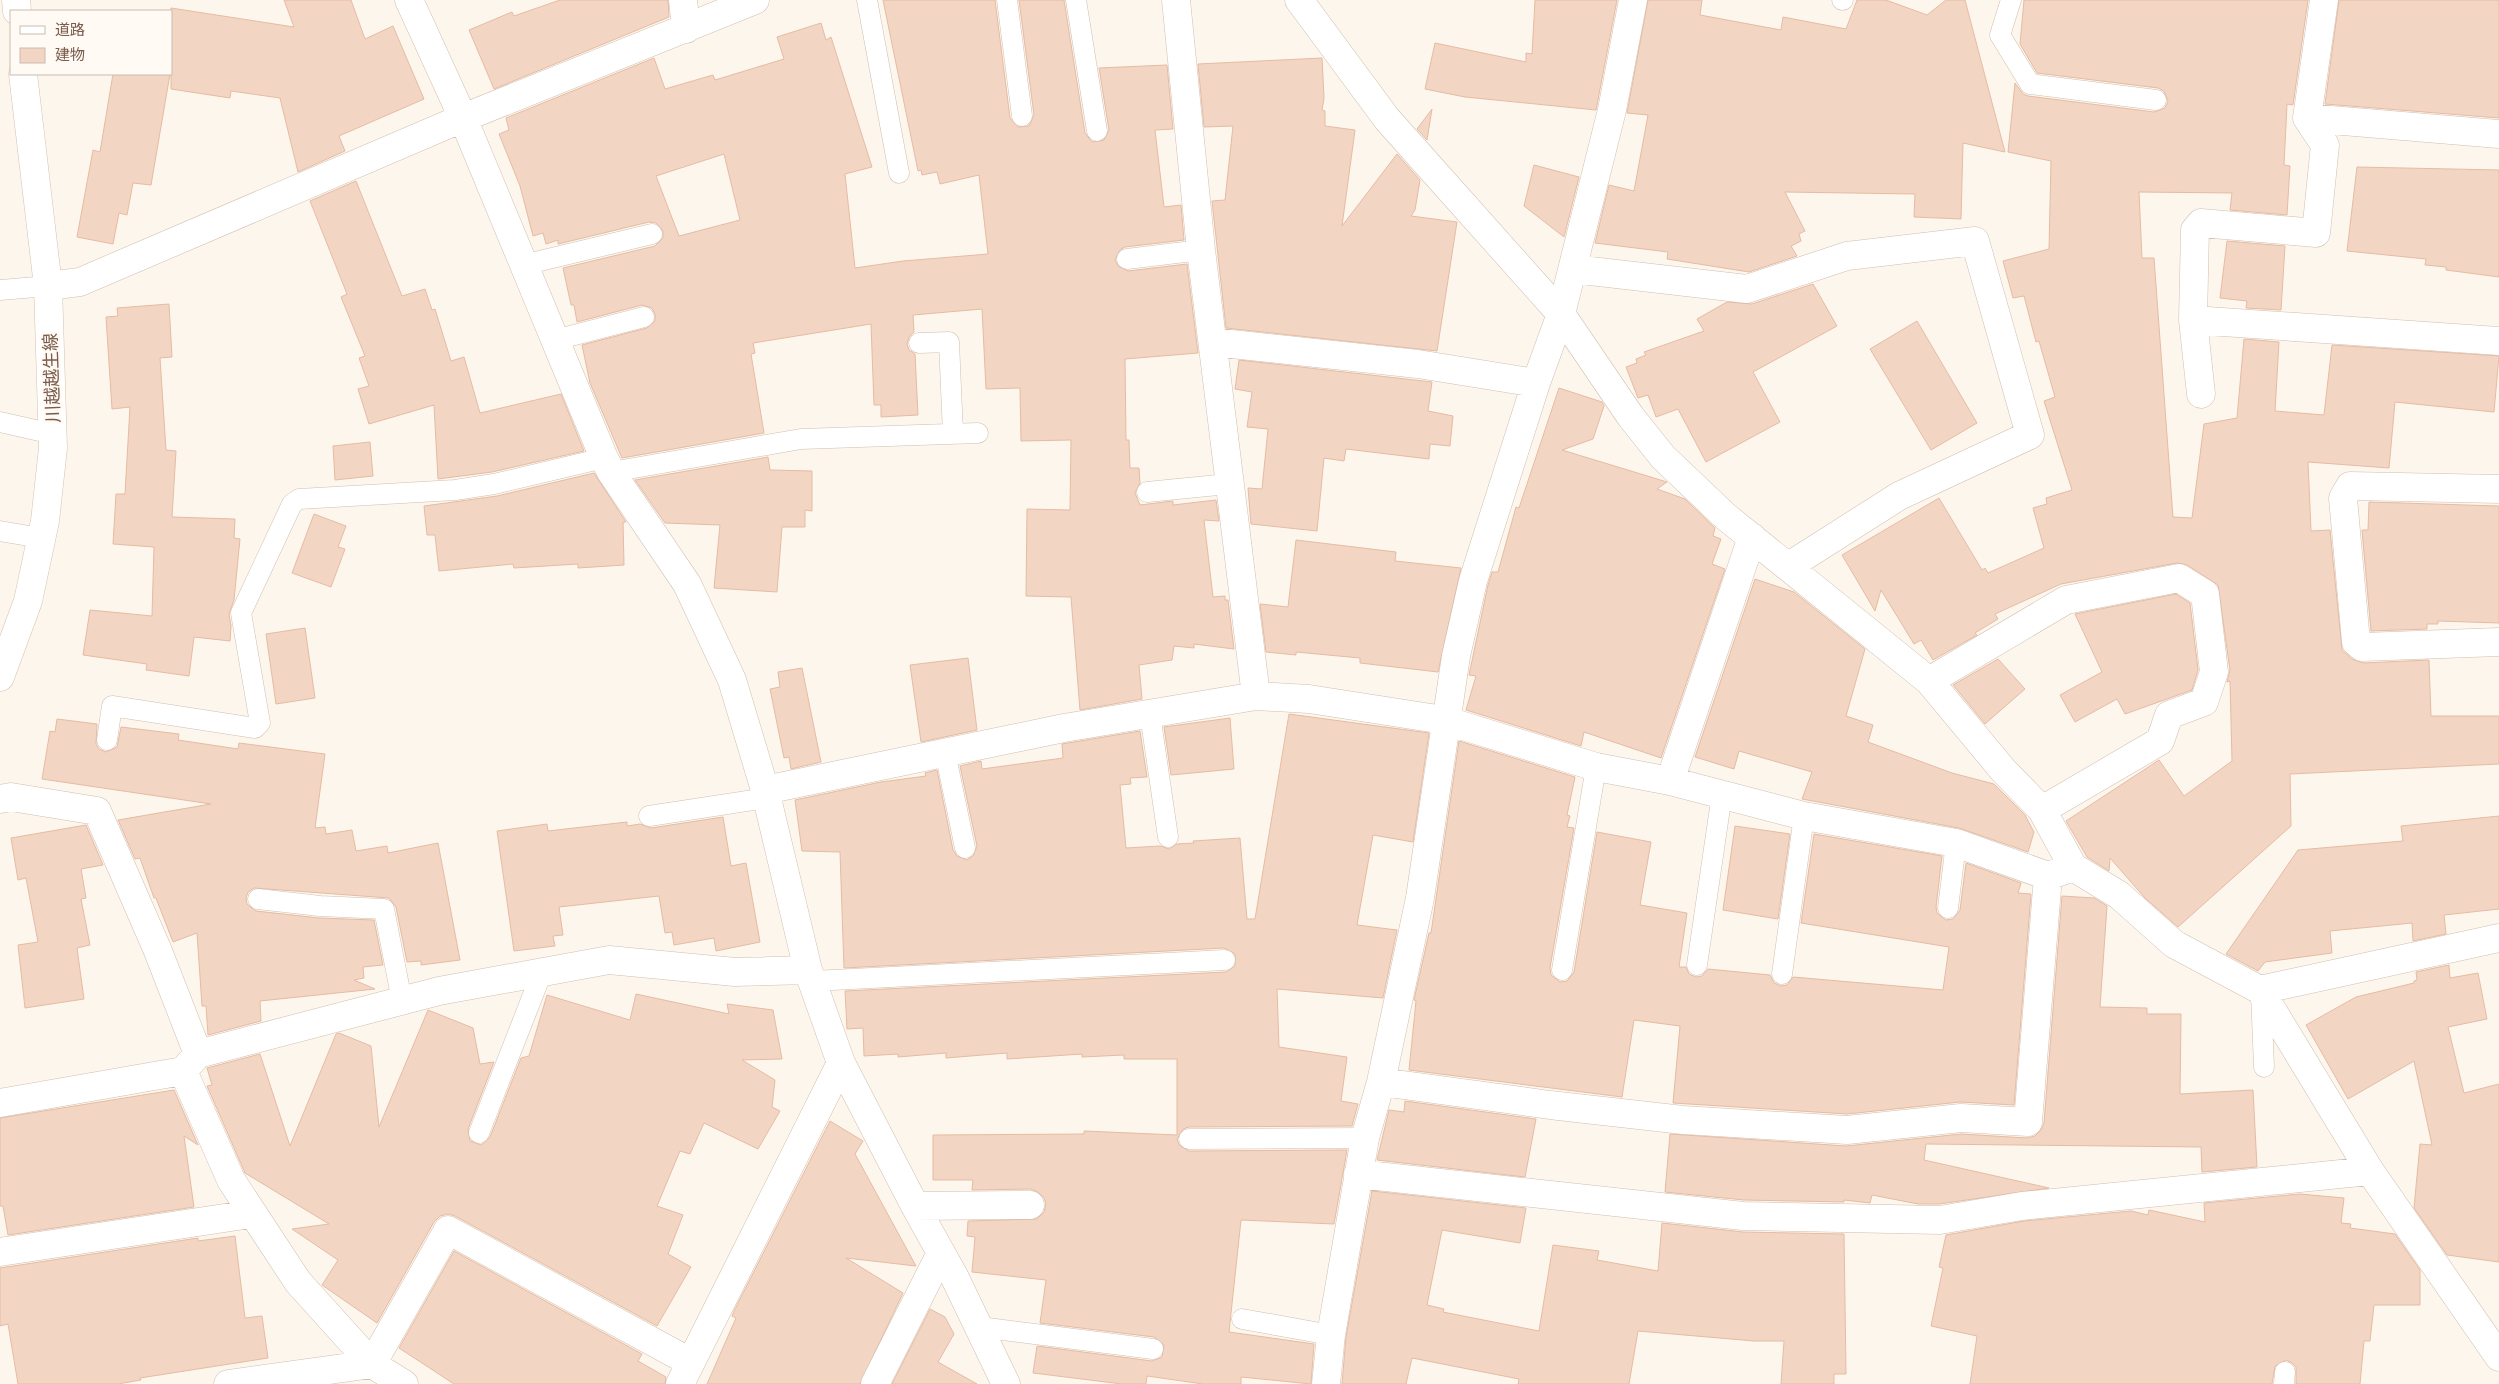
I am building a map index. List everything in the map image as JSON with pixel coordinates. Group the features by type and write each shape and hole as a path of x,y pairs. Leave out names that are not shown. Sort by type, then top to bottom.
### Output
{"street":[{"path":"410,0 463,118 607,465 687,584 732,680 765,794 810,975 841,1063 941,1253 1006,1384"},
{"path":"683,0 686,29"},
{"path":"48,286 80,282 463,118 755,0"},
{"path":"1176,0 1228,484 1256,696"},
{"path":"1299,0 1387,119 1561,314 1630,417 1663,457 1752,537 1929,681 2003,770 2042,810 2060,871 2028,1122 1961,1118 1847,1130 1683,1120 1550,1105 1381,1082"},
{"path":"1326,1384 1331,1335 1358,1174 1365,1138 1381,1082 1420,898 1444,720 1456,656 1473,580 1536,383 1561,314 1612,110 1633,0"},
{"path":"2201,394 2194,320 2195,230 2201,223 2316,233 2325,145 2307,118 2324,0"},
{"name":"川越越生線","path":"0,677 28,601 42,538 53,434 48,286 24,75"},
{"path":"2307,118 2499,134"},
{"path":"1573,269 1747,289 1846,256 1974,241 2030,436 1899,496 1789,566"},
{"path":"2194,320 2499,341"},
{"path":"1212,342 1418,364 1536,383"},
{"path":"2499,490 2350,486 2343,498 2356,642 2362,647 2499,642"},
{"path":"1670,780 1752,537"},
{"path":"1929,681 2066,600 2179,578 2205,594 2214,672 2204,702 2169,715 2160,741 2042,810"},
{"path":"765,794 945,752 1064,728 1256,696 1309,699 1444,720 1596,767 1670,780 1804,816 1956,843 2060,871 2118,896 2174,944 2260,990 2370,1171 2499,1357"},
{"path":"0,799 11,797 97,811 158,951 191,1063 231,1180 251,1214 298,1282 372,1364 404,1384"},
{"path":"2260,990 2499,938"},
{"path":"0,1103 191,1063 402,1000 439,991 609,960 735,972 810,975"},
{"path":"372,1364 448,1230 685,1373 841,1063"},
{"path":"1358,1174 1743,1216 1940,1220 2022,1206 2370,1171"},
{"path":"915,1206 1030,1204"},
{"path":"0,1252 251,1214"},
{"path":"875,1384 941,1253"},
{"path":"228,1384 372,1364"}],"lane":[{"path":"867,0 900,173"},
{"path":"1007,0 1022,116"},
{"path":"1076,0 1097,131"},
{"path":"2011,0 2000,35 2030,84 2156,100"},
{"path":"523,265 652,234"},
{"path":"1127,259 1202,250"},
{"path":"0,290 48,286"},
{"path":"555,340 644,317"},
{"path":"919,343 949,342 953,434"},
{"path":"0,422 53,434"},
{"path":"106,740 112,706 255,728 260,723 241,613 292,504 299,499 455,490 607,465 801,438 978,433"},
{"path":"1146,492 1228,484"},
{"path":"0,531 42,538"},
{"path":"1150,714 1168,837"},
{"path":"945,752 965,848"},
{"path":"1562,970 1596,767"},
{"path":"649,816 765,794"},
{"path":"1696,965 1722,794"},
{"path":"1782,974 1804,816"},
{"path":"1948,908 1956,843"},
{"path":"258,899 320,906 384,909 402,1000"},
{"path":"810,975 1225,960"},
{"path":"479,1133 542,972"},
{"path":"2260,990 2264,1067"},
{"path":"1189,1138 1365,1138"},
{"path":"1242,1319 1331,1335"},
{"path":"979,1327 1153,1349"}],"building":[{"path":"284,0 351,0 365,39 393,26 424,99 339,136 345,151 298,172 280,98 231,91 230,98 171,89 171,8 294,27"},
{"path":"560,0 668,0 669,17 494,89 469,30 512,12 514,16"},
{"path":"883,0 995,0 1010,118 1018,127 1029,126 1034,115 1019,0 1064,0 1085,133 1092,142 1104,140 1109,130 1099,68 1167,65 1173,129 1155,130 1164,207 1181,205 1184,240 1125,247 1120,250 1115,260 1118,266 1128,271 1187,264 1198,353 1125,359 1126,440 1129,440 1130,468 1139,468 1140,483 1135,493 1140,505 1173,501 1173,505 1216,500 1219,521 1204,520 1213,597 1225,596 1225,600 1228,600 1234,649 1194,644 1194,648 1174,646 1172,660 1139,665 1142,699 1080,710 1071,597 1026,596 1027,509 1070,510 1071,440 1021,441 1020,388 986,389 982,309 913,315 914,332 909,337 907,344 909,350 915,354 918,415 881,417 881,405 874,405 871,324 753,343 755,353 751,354 764,433 622,458 590,383 582,345 647,328 655,321 655,314 652,308 642,305 577,322 574,305 571,305 563,268 655,246 663,238 663,231 656,223 649,222 558,244 558,240 546,244 543,233 533,236 520,186 499,134 509,130 506,118 654,58 665,89 713,75 715,80 784,59 777,37 821,23 826,40 831,37 872,167 845,174 855,268 903,261 988,254 979,175 940,184 937,172 922,175 921,170 918,171","holes":["724,154 740,220 679,236 656,176"]},
{"path":"1535,0 1617,0 1596,110 1465,97 1425,89 1435,43 1526,62 1526,53 1532,54"},
{"path":"1648,0 1702,0 1700,15 1781,30 1783,17 1846,29 1857,0 1886,0 1927,15 1946,0 1965,0 2005,152 1963,143 1961,219 1914,217 1915,194 1785,192 1805,231 1799,234 1801,241 1791,246 1797,256 1749,272 1667,259 1668,252 1595,243 1609,185 1634,191 1648,115 1627,113"},
{"path":"2024,0 2308,0 2293,105 2287,104 2284,165 2290,166 2287,215 2230,210 2232,193 2139,192 2142,258 2154,258 2173,517 2192,518 2204,424 2237,418 2244,339 2279,342 2275,411 2324,415 2332,345 2499,356 2494,412 2395,402 2389,468 2308,462 2311,531 2330,530 2342,650 2352,659 2363,663 2429,660 2431,716 2499,716 2499,764 2290,774 2291,826 2178,927 2145,898 2110,858 2109,871 2087,857 2066,821 2159,760 2184,796 2232,761 2230,681 2227,682 2230,670 2218,585 2187,565 2177,563 2061,584 1995,614 1998,619 1975,633 1977,635 1933,660 1921,640 1914,644 1881,590 1875,611 1842,555 1939,498 1982,570 1985,568 1988,573 2044,548 2033,508 2047,504 2046,498 2072,490 2044,401 2055,397 2039,341 2036,342 2024,296 2013,298 2003,261 2049,249 2051,161 2008,152 2015,83 2023,94 2028,96 2154,112 2165,108 2168,101 2164,91 2158,88 2037,73 2020,44"},
{"path":"2339,0 2499,0 2499,118 2325,104"},
{"path":"1322,58 1324,98 1322,110 1325,111 1325,126 1355,130 1342,226 1397,154 1420,180 1415,210 1411,216 1457,222 1437,351 1226,328 1212,201 1225,200 1233,126 1204,127 1198,64"},
{"path":"113,75 170,75 151,185 133,183 127,215 119,213 113,244 77,237 93,150 100,152"},
{"path":"1432,109 1427,140 1417,129"},
{"path":"1534,165 1579,177 1564,237 1524,206"},
{"path":"2357,167 2499,170 2499,277 2446,270 2446,267 2425,265 2426,259 2347,251"},
{"path":"356,181 402,296 425,289 432,310 435,309 451,361 464,357 480,413 561,394 584,451 492,472 438,479 434,405 369,424 358,389 369,386 359,358 365,356 341,297 347,294 310,201"},
{"path":"2227,241 2285,246 2281,310 2246,308 2247,301 2220,298"},
{"path":"1813,284 1837,326 1753,372 1780,422 1706,462 1678,409 1656,417 1648,395 1638,398 1626,367 1637,363 1636,359 1646,355 1644,352 1704,331 1697,319 1727,302 1752,304"},
{"path":"169,304 172,357 160,358 166,450 176,451 172,517 235,519 234,538 240,539 234,600 229,614 231,626 230,641 194,637 189,676 146,670 147,664 83,655 90,610 152,616 154,547 113,544 116,494 125,494 130,407 112,409 106,317 118,316 117,308"},
{"path":"1917,321 1977,423 1931,450 1870,349"},
{"path":"1239,360 1432,382 1428,411 1453,416 1450,446 1430,444 1429,459 1346,449 1344,461 1324,458 1317,531 1251,524 1248,488 1262,489 1268,429 1247,427 1252,392 1235,389"},
{"path":"1559,388 1602,402 1604,406 1593,439 1562,450 1667,482 1657,489 1685,499 1715,528 1713,536 1721,539 1712,564 1725,569 1661,758 1584,732 1581,746 1466,710 1476,676 1469,675 1488,585 1492,572 1498,572 1516,507 1519,508"},
{"path":"370,442 373,476 335,480 333,446"},
{"path":"768,457 770,470 812,471 812,511 805,510 805,527 782,527 777,592 714,588 720,525 665,523 635,480"},
{"path":"594,473 626,522 623,522 624,565 578,568 578,564 514,568 513,564 439,571 435,535 427,535 424,506 497,496"},
{"path":"2369,502 2499,506 2499,623 2438,621 2438,624 2427,624 2427,629 2371,631 2362,530 2368,530"},
{"path":"314,514 346,526 338,547 345,549 331,587 292,573"},
{"path":"1296,540 1396,552 1395,561 1461,568 1438,672 1360,663 1360,658 1296,652 1296,655 1266,652 1260,604 1288,607"},
{"path":"1755,579 1794,592 1865,649 1846,716 1873,725 1868,742 1952,773 1994,784 2025,815 2034,832 2028,852 1959,828 1802,799 1812,772 1739,751 1734,769 1695,757"},
{"path":"2176,594 2190,603 2198,670 2192,690 2125,714 2117,699 2075,722 2060,695 2102,672 2075,614"},
{"path":"305,628 315,698 276,704 266,634"},
{"path":"968,658 977,730 921,742 910,665"},
{"path":"1998,659 2025,689 1985,724 1953,685"},
{"path":"802,668 821,762 791,769 789,757 784,758 770,689 780,687 778,672"},
{"path":"1289,714 1429,733 1413,842 1373,835 1357,925 1397,930 1383,998 1277,989 1279,1047 1347,1057 1341,1101 1358,1104 1352,1126 1189,1127 1183,1129 1177,1139 1179,1145 1189,1151 1347,1150 1334,1224 1241,1220 1229,1332 1314,1344 1311,1384 1241,1377 1241,1384 1203,1384 1147,1376 1146,1384 1122,1384 1033,1373 1037,1346 1152,1361 1162,1357 1164,1345 1154,1337 1040,1323 1046,1280 972,1272 975,1237 967,1236 968,1221 1037,1219 1044,1212 1046,1204 1044,1198 1038,1192 1030,1189 972,1190 973,1180 933,1180 933,1135 1084,1134 1084,1131 1177,1135 1177,1059 1124,1059 1124,1055 1082,1057 1082,1054 1007,1059 1007,1053 946,1058 946,1053 898,1057 898,1054 864,1056 863,1028 847,1029 845,991 1226,972 1235,966 1235,954 1224,948 844,968 840,852 802,851 795,800 881,782 926,776 925,773 937,770 953,850 957,856 967,860 973,856 977,846 960,766 981,761 982,769 1063,758 1062,744 1140,731 1147,777 1130,778 1131,784 1120,785 1126,848 1160,846 1169,849 1177,844 1194,843 1193,841 1240,838 1247,919 1255,919"},
{"path":"1230,718 1234,769 1171,775 1164,727"},
{"path":"57,719 97,724 96,744 99,749 106,752 117,747 121,727 179,734 178,740 238,749 239,743 325,754 315,828 325,827 326,834 352,830 356,851 387,846 388,853 438,843 460,960 421,965 421,961 407,962 396,907 389,898 254,888 248,892 246,898 247,904 256,911 319,918 374,920 383,965 363,967 364,978 354,980 375,989 260,1001 261,1021 208,1035 206,1006 202,1006 197,933 173,942 156,898 154,898 140,858 135,859 118,820 211,804 42,779 50,731 55,732"},
{"path":"1459,741 1575,777 1567,815 1570,816 1567,827 1574,828 1550,968 1551,975 1560,982 1567,981 1574,972 1597,832 1651,842 1640,905 1687,913 1679,967 1686,967 1689,974 1696,977 1702,976 1708,969 1770,975 1774,983 1781,986 1787,985 1793,977 1943,990 1949,947 1801,923 1814,834 1942,856 1936,907 1937,913 1946,920 1953,919 1960,910 1966,863 2021,883 2018,893 2031,894 2014,1105 1960,1102 1847,1114 1673,1103 1680,1026 1634,1020 1622,1097 1409,1070 1416,1001 1414,1000 1429,933 1431,933"},
{"path":"2499,816 2499,909 2444,915 2446,934 2413,941 2412,923 2330,931 2332,953 2265,962 2258,971 2226,954 2298,850 2403,841 2401,826"},
{"path":"723,817 731,866 746,863 760,942 716,951 714,938 674,945 672,932 665,933 659,896 559,907 563,935 553,936 555,946 514,951 497,831 547,824 548,831 627,822 627,826 640,824 651,828"},
{"path":"86,825 103,865 81,869 86,898 81,899 90,945 77,948 84,999 25,1008 18,945 38,942 26,878 18,880 11,838"},
{"path":"1735,826 1790,834 1778,919 1723,910"},
{"path":"2062,896 2094,898 2107,906 2100,1007 2147,1008 2147,1014 2181,1014 2180,1094 2253,1090 2257,1167 2202,1172 2201,1147 1926,1144 1924,1160 2049,1188 1939,1204 1918,1204 1872,1195 1870,1203 1844,1200 1844,1202 1744,1200 1665,1192 1670,1134 1846,1146 1961,1134 2027,1138 2035,1136 2041,1130 2044,1123"},
{"path":"2449,965 2450,978 2478,973 2487,1019 2448,1027 2464,1093 2499,1084 2499,1262 2447,1255 2414,1208 2420,1144 2432,1145 2414,1061 2348,1099 2306,1025 2356,997 2414,983 2417,980 2416,972"},
{"path":"636,994 729,1014 727,1004 773,1010 782,1059 742,1060 775,1080 772,1107 780,1111 758,1149 704,1123 690,1154 680,1151 657,1206 683,1215 668,1254 691,1267 657,1326 455,1216 448,1214 440,1216 434,1222 377,1323 322,1285 338,1260 292,1229 329,1224 245,1173 207,1086 212,1085 207,1068 260,1054 290,1146 336,1034 339,1033 371,1046 379,1127 428,1010 473,1028 480,1064 494,1062 468,1129 470,1141 481,1145 490,1137 521,1058 529,1056 547,995 630,1020"},
{"path":"174,1090 198,1145 184,1136 194,1207 8,1235 3,1206 0,1206 0,1118"},
{"path":"1405,1101 1536,1119 1525,1177 1377,1160 1389,1110 1404,1112"},
{"path":"830,1121 863,1141 855,1154 916,1266 846,1258 903,1293 860,1384 707,1384 736,1318 732,1316 735,1309"},
{"path":"1372,1191 1526,1208 1520,1243 1442,1230 1427,1305 1444,1309 1443,1312 1539,1331 1553,1245 1599,1251 1597,1260 1658,1271 1662,1223 1743,1232 1844,1234 1846,1374 1834,1374 1834,1384 1781,1384 1784,1341 1754,1341 1638,1331 1629,1384 1518,1384 1519,1379 1412,1358 1406,1384 1342,1384 1346,1337"},
{"path":"2300,1194 2344,1198 2341,1223 2351,1224 2350,1228 2395,1234 2420,1270 2420,1305 2374,1305 2370,1341 2364,1341 2360,1384 2296,1384 2296,1367 2286,1360 2275,1366 2272,1384 1970,1384 1977,1336 1931,1326 1943,1268 1939,1267 1946,1235 2024,1221 2131,1211 2148,1215 2149,1210 2205,1222 2204,1203"},
{"path":"235,1236 245,1318 262,1316 268,1358 140,1378 141,1380 118,1384 18,1384 8,1324 0,1326 0,1268 198,1238 198,1241"},
{"path":"454,1251 642,1354 638,1361 666,1377 665,1384 454,1384 399,1348"},
{"path":"930,1309 945,1317 954,1334 938,1362 977,1384 892,1384"}]}
